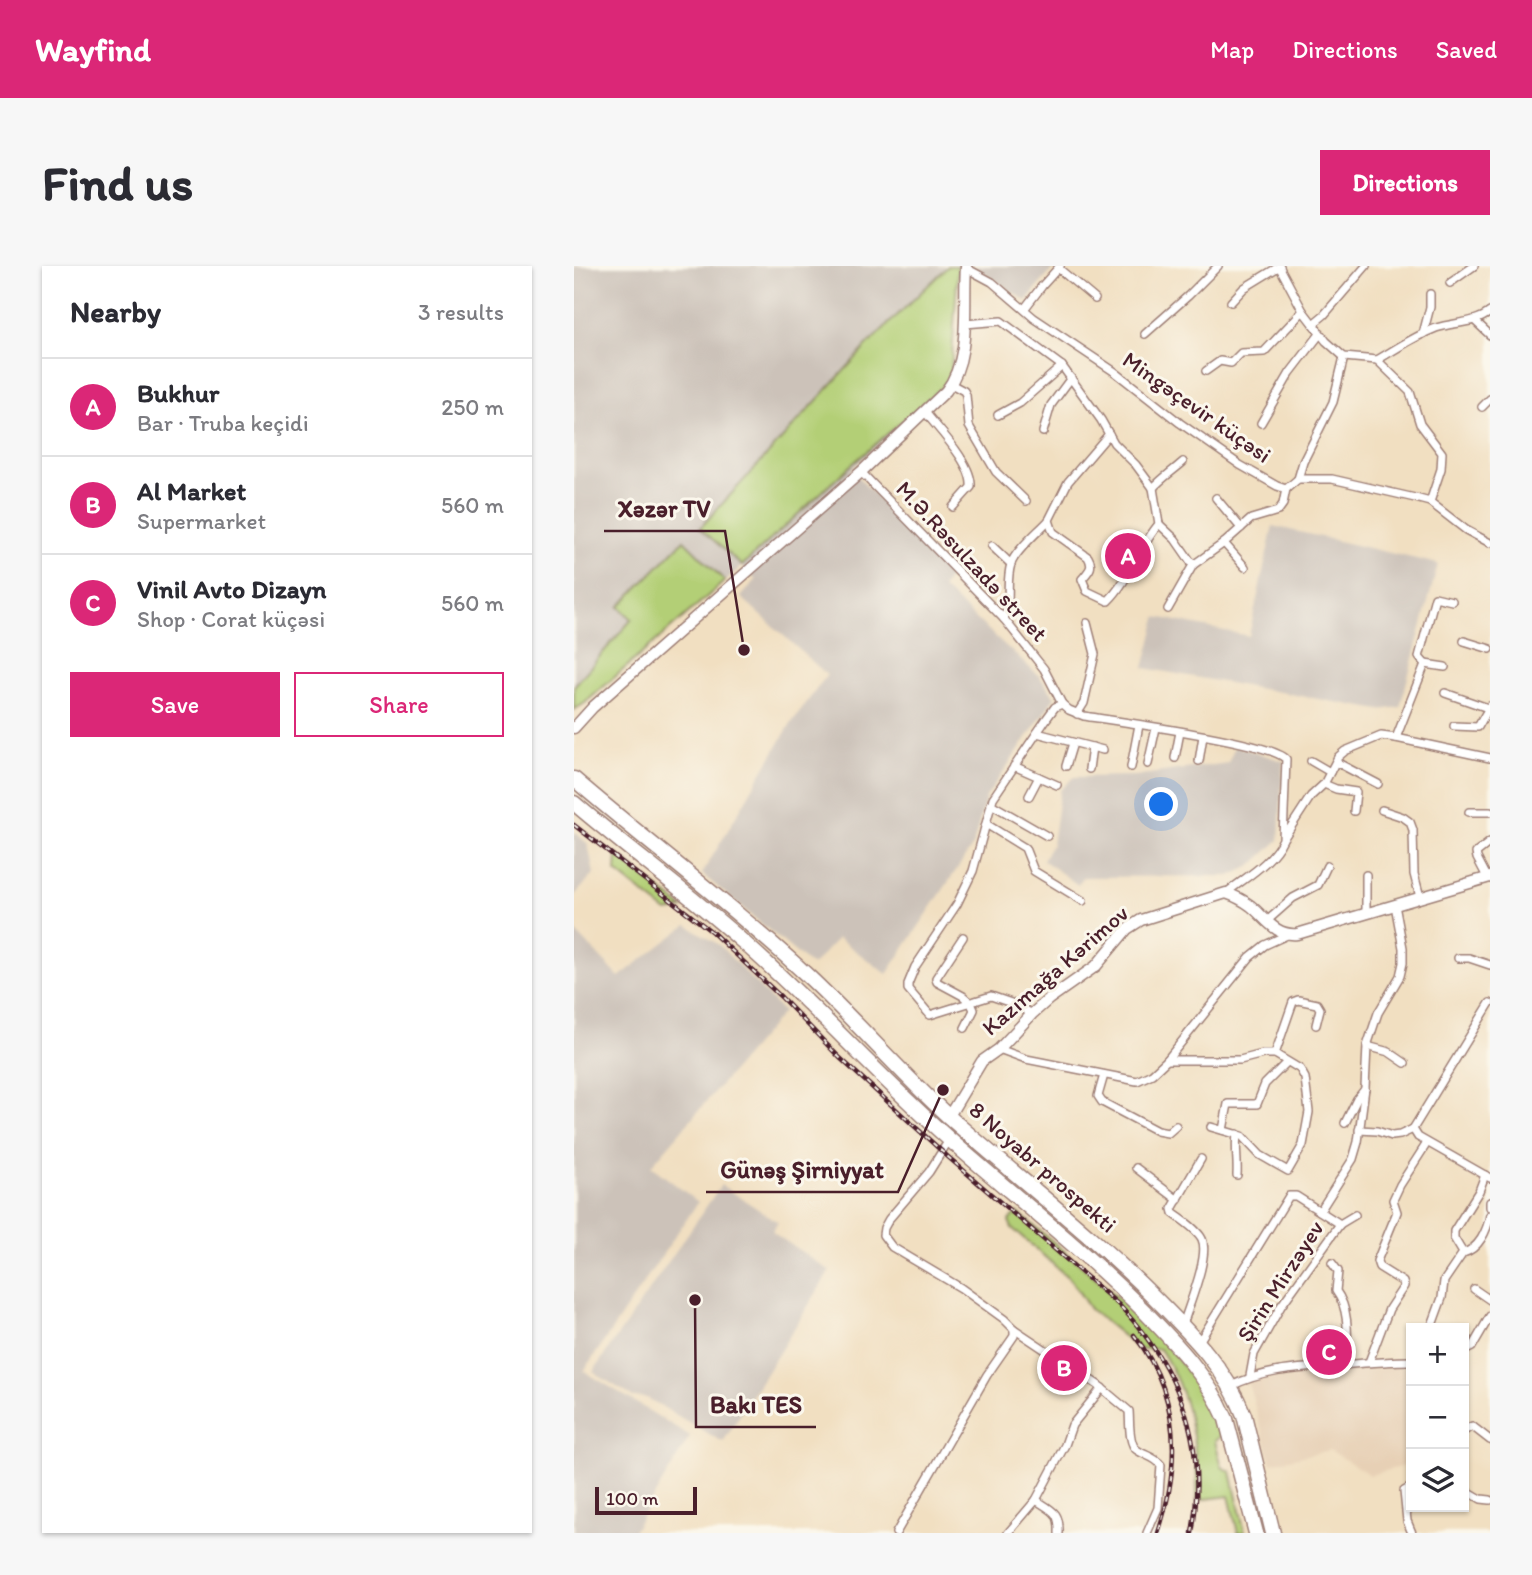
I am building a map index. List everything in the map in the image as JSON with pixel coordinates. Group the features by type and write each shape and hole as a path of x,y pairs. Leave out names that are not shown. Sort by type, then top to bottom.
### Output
{"highway":[{"name":"8 Noyabr prospekti","path":"574,779 724,902 800,970 948,1116 1084,1231 1133,1275 1183,1326 1215,1362 1231,1386 1244,1415 1273,1533"},
{"name":"8 Noyabr prospekti","path":"574,803 742,940 950,1140 1062,1234 1125,1292 1200,1372 1213,1390 1226,1419 1256,1533"}],"street":[{"path":"1145,334 1218,266"},
{"path":"1231,302 1244,288 1279,266 1303,311 1344,357 1377,360 1423,334 1474,320 1490,312"},
{"path":"1313,324 1366,266"},
{"path":"1450,283 1474,266"},
{"path":"574,728 593,707 862,472 951,384 959,363 965,324 966,267"},
{"name":"Mingəçevir küçəsi","path":"966,267 992,282 1034,318 1115,372 1240,465 1286,489 1298,479"},
{"path":"1025,309 1059,267 1095,299"},
{"path":"1423,334 1430,307 1430,294"},
{"path":"1206,370 1220,361 1231,363 1241,353 1264,352 1303,311"},
{"path":"1474,320 1490,335"},
{"path":"965,324 1001,321 1062,366 1114,443 1136,465 1153,488 1159,524 1175,539 1193,565"},
{"path":"1261,423 1290,373 1321,334"},
{"path":"1344,357 1333,402 1303,462 1298,479 1351,482 1430,502 1466,530 1490,543"},
{"path":"1377,360 1410,392 1420,424 1442,453 1441,469 1430,502"},
{"path":"998,415 1020,403 1062,366"},
{"path":"1043,432 1051,405 1071,379"},
{"path":"951,384 964,391 969,426 996,471 1026,501"},
{"path":"1482,407 1490,399"},
{"path":"925,412 960,457 971,478 971,487 953,507"},
{"path":"1004,620 1009,608 1011,564 1049,520 1068,482 1110,434"},
{"path":"1153,488 1183,461"},
{"name":"M.Ə.Rəsulzadə street","path":"862,472 1004,620 1044,669 1059,693 1062,704 1077,714 1275,751 1286,759 1283,839"},
{"path":"1168,609 1193,565 1251,519 1278,511 1283,505 1286,489"},
{"path":"1216,498 1241,528"},
{"path":"1049,520 1053,532 1088,557 1091,568 1082,579 1087,591 1108,601 1130,570 1145,540 1159,524"},
{"path":"1224,543 1245,567"},
{"path":"992,546 1011,564"},
{"path":"1445,667 1425,664 1419,657 1435,597 1452,601"},
{"path":"1077,714 1084,703 1095,654 1087,622"},
{"path":"1464,641 1490,649"},
{"path":"1396,738 1425,664"},
{"path":"1445,694 1489,707 1479,727 1454,726"},
{"path":"1032,1014 991,996 930,1015 908,989 908,984 915,967 957,904 977,862 991,804 1055,707 1062,704"},
{"path":"574,719 593,707"},
{"path":"1131,766 1139,725"},
{"path":"1148,764 1156,728"},
{"path":"1175,758 1180,732"},
{"path":"1037,733 1103,750"},
{"path":"1199,761 1203,736"},
{"path":"1287,934 1277,931 1250,906 1226,892 1278,850 1311,796 1324,784 1345,751 1381,736 1490,758"},
{"path":"1066,766 1073,743"},
{"path":"1089,769 1093,747"},
{"path":"1311,761 1331,772"},
{"path":"1336,762 1378,784"},
{"path":"1014,766 1056,785"},
{"path":"1029,796 1039,778"},
{"path":"1324,784 1356,792 1354,811"},
{"path":"991,804 1047,836"},
{"path":"1382,810 1410,822 1413,830 1414,874 1420,897"},
{"path":"1469,812 1490,812"},
{"path":"986,824 1025,848 1034,871 1083,901"},
{"path":"999,1049 1026,1059 1137,1081 1152,1074 1167,1060 1250,957 1265,945 1287,934 1489,877 1476,858 1476,853 1490,842"},
{"path":"1267,921 1293,898 1318,885 1328,866"},
{"path":"1366,876 1366,913"},
{"name":"Kazımağa Kərimov","path":"948,1116 982,1061 999,1049 1032,1014 1096,966 1135,922 1226,892"},
{"path":"1320,1211 1353,1159 1366,1088 1367,1046 1378,1013 1400,976 1403,948 1395,905"},
{"path":"963,937 936,978 937,982 971,1003 974,1010 965,1028"},
{"path":"1458,958 1469,958 1490,965"},
{"path":"1275,1054 1293,1002 1298,1000 1317,1004 1320,1009 1316,1024"},
{"path":"1359,1130 1377,1131 1392,1136 1413,1129 1490,1003"},
{"path":"1367,1046 1389,1052 1405,1063"},
{"path":"1167,1060 1240,1059 1275,1054 1300,1069 1305,1078 1308,1112 1303,1145 1288,1171 1260,1155 1237,1134 1211,1126"},
{"path":"1223,1129 1228,1104 1257,1104 1265,1084 1287,1062"},
{"path":"1104,1075 1098,1096 1102,1102 1157,1130 1168,1133 1176,1126"},
{"path":"1345,1123 1366,1088"},
{"path":"1413,1129 1418,1137 1427,1143 1487,1176 1454,1231 1454,1238 1463,1253"},
{"path":"1237,1134 1237,1175"},
{"path":"950,1140 929,1172 890,1219 884,1228 883,1236 892,1247 961,1289 1014,1329 1102,1388 1129,1411 1132,1444 1136,1450 1155,1458 1161,1465 1158,1508 1147,1533"},
{"path":"1369,1362 1389,1309 1404,1286 1404,1282 1379,1267 1377,1261 1397,1212 1393,1200 1427,1143"},
{"path":"1183,1326 1203,1259 1204,1245 1201,1237 1173,1213 1172,1209 1201,1159"},
{"path":"1136,1168 1178,1200"},
{"path":"1198,1343 1289,1196 1296,1196 1340,1224"},
{"name":"Şirin Mirzəyev","path":"1250,1376 1254,1354 1281,1306 1340,1224 1354,1215"},
{"path":"1434,1323 1442,1298 1444,1281 1463,1253 1472,1250 1488,1226 1490,1215"},
{"path":"1332,1263 1338,1271 1336,1291 1342,1299 1347,1325 1347,1365"},
{"path":"1474,1289 1490,1300"},
{"path":"1469,1348 1490,1316"},
{"path":"896,1533 987,1375 1014,1336 1014,1329"},
{"path":"1231,1386 1250,1376 1269,1372 1406,1361"},
{"path":"1008,1533 1036,1500 1055,1468 1072,1425 1102,1388"},
{"path":"1469,1428 1472,1426 1490,1440"},
{"path":"1406,1489 1406,1511"},
{"path":"1469,1492 1481,1499 1490,1500"},
{"path":"1036,1500 1055,1512 1060,1519 1059,1533"},
{"path":"1406,1512 1412,1533"}],"shaded area":[{"path":"574,266 958,266 951,371 944,385 851,470 951,574 942,588 1039,676 1055,697 986,797 973,845 887,974 838,938 812,966 702,874 790,725 827,675 741,597 756,580 742,566 574,710"},
{"path":"974,266 1055,266 1026,301"},
{"path":"1273,526 1438,564 1400,707 1380,710 1144,668 1157,617 1249,636"},
{"path":"1235,746 1283,761 1279,840 1251,866 1230,876 1083,877 1078,885 1043,860 1052,844 1060,790 1074,777 1135,776 1228,763"},
{"path":"574,832 588,844 594,874 574,896"},
{"path":"687,925 719,945 783,1012 651,1166 698,1202 584,1371 690,1436 632,1533 574,1533 574,930 619,977"},
{"path":"721,1185 778,1222 772,1232 830,1271 723,1442 647,1398 633,1397 593,1372"},
{"path":"1406,1366 1406,1465 1370,1475 1330,1450 1271,1463 1248,1382 1265,1378"}],"green space":[{"path":"948,266 958,266 951,371 944,385 849,467 742,566 700,528 875,337"},
{"path":"684,540 725,581 574,710 574,686 632,619 619,607"},
{"path":"617,855 683,908 667,912 616,872"},
{"path":"1017,1212 1135,1314 1195,1382 1222,1435 1215,1441 1222,1467 1231,1472 1245,1533 1238,1533 1229,1496 1197,1500 1196,1460 1190,1421 1179,1384 1160,1349 1139,1349 1090,1309 1071,1280 1012,1228 1009,1221"}],"railway":[{"path":"574,825 712,932 839,1057 947,1156 1119,1305 1158,1355 1184,1410 1196,1469 1192,1533"},
{"path":"1134,1335 1161,1382 1172,1431 1171,1481 1158,1533"}],"place":[{"name":"Bukhur","path":"1128,556"},
{"name":"Xəzər TV","path":"744,650"},
{"name":"Günəş Şirniyyat","path":"943,1090"},
{"name":"Bakı TES","path":"695,1300"},
{"name":"Vinil Avto Dizayn","path":"1329,1352"},
{"name":"Al Market","path":"1064,1368"}]}
